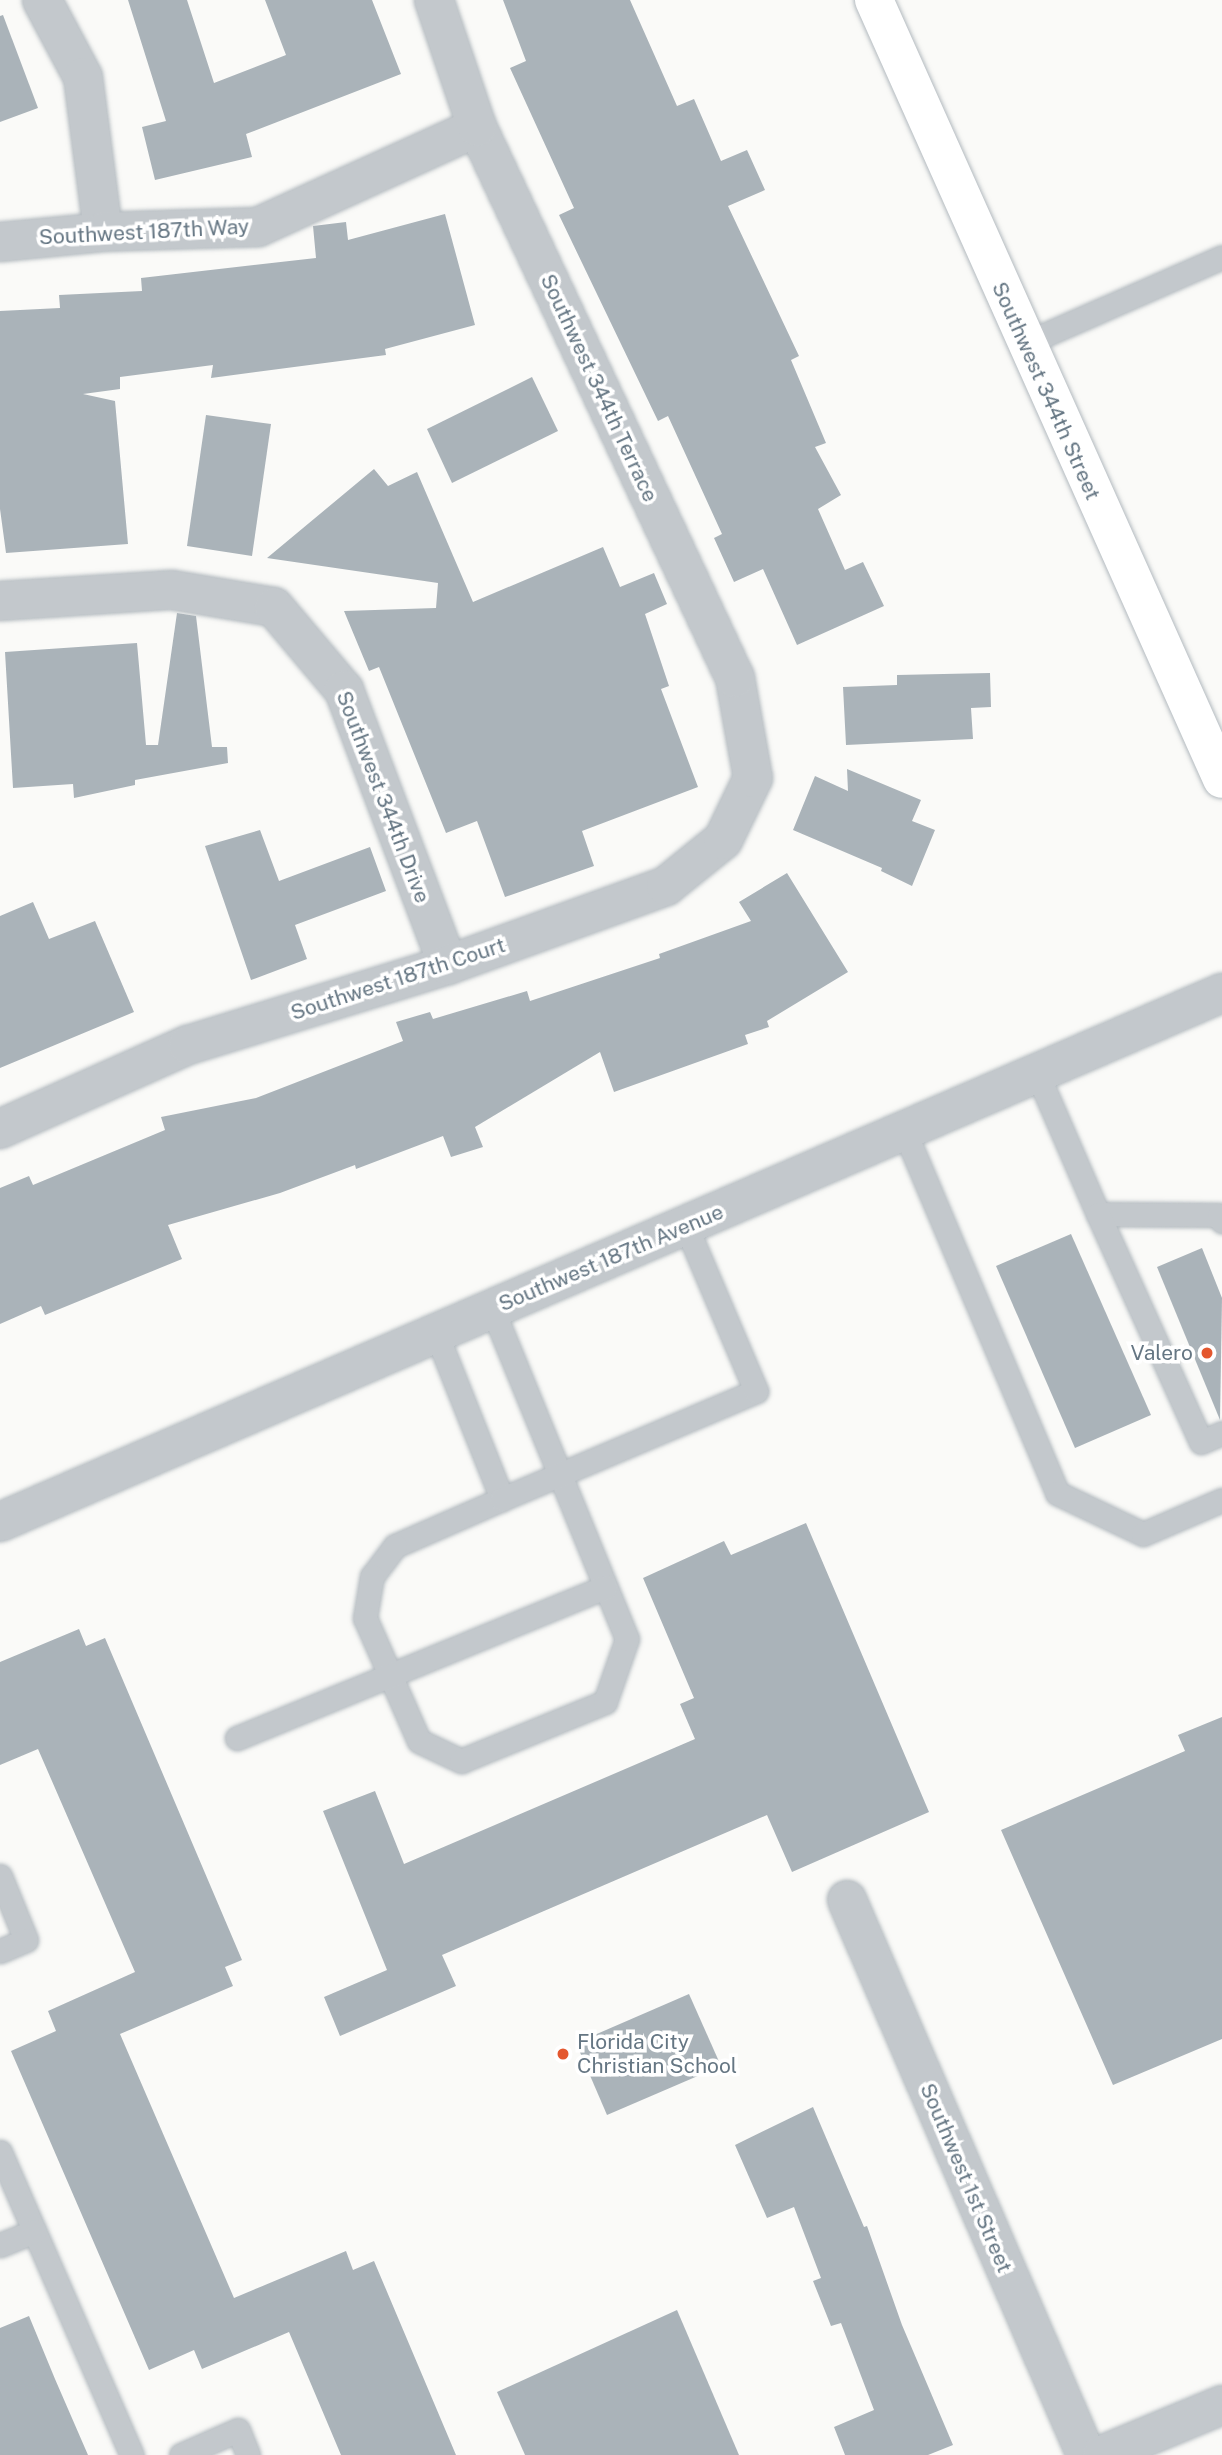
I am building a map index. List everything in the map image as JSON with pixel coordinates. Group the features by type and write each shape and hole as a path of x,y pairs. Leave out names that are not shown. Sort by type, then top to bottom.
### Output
{"main road":[{"name":"Southwest 344th Street","path":"874,0 1024,344 1222,779"}],"street":[{"path":"43,0 83,77 103,232"},
{"name":"Southwest 344th Terrace","path":"434,0 477,127 735,678 753,778"},
{"name":"Southwest 187th Way","path":"0,242 103,232 258,227 477,127"},
{"name":"Southwest 344th Drive","path":"0,601 172,590 274,607 344,690 448,965"},
{"name":"Southwest 187th Court","path":"0,1129 188,1045 448,965 666,887 723,840 753,778"},
{"name":"Southwest 187th Avenue","path":"0,1522 1222,993"},
{"name":"Southwest 1st Street","path":"847,1900 1086,2455"},
{"path":"1102,2455 1222,2405"}],"lane":[{"path":"1024,344 1222,257"},
{"path":"1037,1073 1201,1442 1222,1433"},
{"path":"904,1130 1057,1493 1143,1534 1222,1500"},
{"path":"1098,1214 1219,1215 1222,1221"},
{"path":"492,1309 559,1477 627,1639 606,1702 461,1761 419,1741 365,1618 372,1576 395,1546 559,1477 756,1391 686,1226"},
{"path":"436,1333 502,1499"},
{"path":"237,1738 605,1587"},
{"path":"0,1876 26,1940 0,1951"},
{"path":"0,2152 132,2455"},
{"path":"0,2245 34,2231"},
{"path":"181,2455 238,2430 248,2455"}],"building":[{"path":"128,0 187,0 214,83 286,55 265,0 372,0 401,74 246,134 252,157 155,180 142,127 166,121"},
{"path":"503,0 630,0 677,106 694,99 721,161 747,150 765,190 728,206 799,356 791,360 826,443 815,447 841,495 818,509 845,570 863,562 884,606 797,645 763,569 734,582 714,538 722,534 668,416 658,421 559,215 574,208 510,68 526,61"},
{"path":"3,15 38,108 0,122 0,16"},
{"path":"445,214 475,325 385,349 386,355 211,378 213,365 120,377 120,389 83,394 115,401 128,544 6,553 0,509 0,311 60,308 59,295 142,291 141,278 316,258 313,226 346,222 348,240"},
{"path":"532,377 558,431 452,483 427,429"},
{"path":"206,415 271,424 252,556 187,546"},
{"path":"374,469 388,486 417,472 473,602 603,547 620,587 654,573 667,604 645,614 669,686 661,689 698,787 582,831 594,866 505,897 477,821 446,833 379,667 369,671 344,611 436,608 438,583 267,558"},
{"path":"177,613 196,616 212,747 227,747 228,763 135,780 135,785 74,798 73,784 13,788 5,652 137,643 146,745 158,745"},
{"path":"990,673 991,707 971,708 973,739 846,745 843,687 897,685 897,675"},
{"path":"847,769 921,800 912,821 935,830 912,886 881,871 882,868 793,830 815,776 848,791"},
{"path":"260,830 279,881 370,847 386,891 295,925 307,959 251,980 205,846"},
{"path":"787,873 848,972 767,1021 769,1027 745,1035 748,1044 614,1092 600,1052 475,1127 483,1147 451,1157 443,1136 356,1169 355,1165 280,1193 168,1225 182,1259 45,1315 41,1306 0,1324 0,1188 29,1176 33,1185 165,1130 161,1117 256,1098 403,1041 396,1022 430,1012 433,1019 527,991 530,1001 660,958 659,954 751,921 739,902"},
{"path":"33,902 49,939 95,921 134,1012 0,1068 0,916"},
{"path":"1071,1234 1151,1415 1075,1448 996,1266"},
{"name":"Valero","path":"1202,1248 1222,1298 1220,1420 1157,1267"},
{"path":"806,1523 929,1812 792,1872 767,1815 442,1955 456,1986 340,2036 324,1997 387,1970 323,1811 375,1791 404,1864 695,1739 680,1704 694,1698 643,1578 724,1541 731,1555"},
{"path":"79,1629 86,1646 105,1638 242,1960 225,1967 233,1986 120,2034 234,2298 346,2251 353,2270 374,2261 456,2455 341,2455 289,2332 202,2369 194,2350 149,2370 11,2051 56,2031 48,2011 135,1972 38,1749 0,1765 0,1662"},
{"path":"1222,1717 1222,2039 1113,2085 1001,1830 1185,1751 1178,1735"},
{"path":"689,1994 721,2066 607,2115 576,2043"},
{"path":"813,2107 864,2227 867,2226 902,2325 953,2445 928,2455 845,2455 834,2427 874,2410 841,2323 831,2326 813,2281 821,2278 794,2207 767,2218 735,2145"},
{"path":"677,2310 739,2455 525,2455 497,2392"},
{"path":"29,2316 88,2455 0,2455 0,2328"}],"place":[{"name":"Valero","path":"1207,1353"},
{"name":"Florida City Christian School","path":"563,2054"}]}
